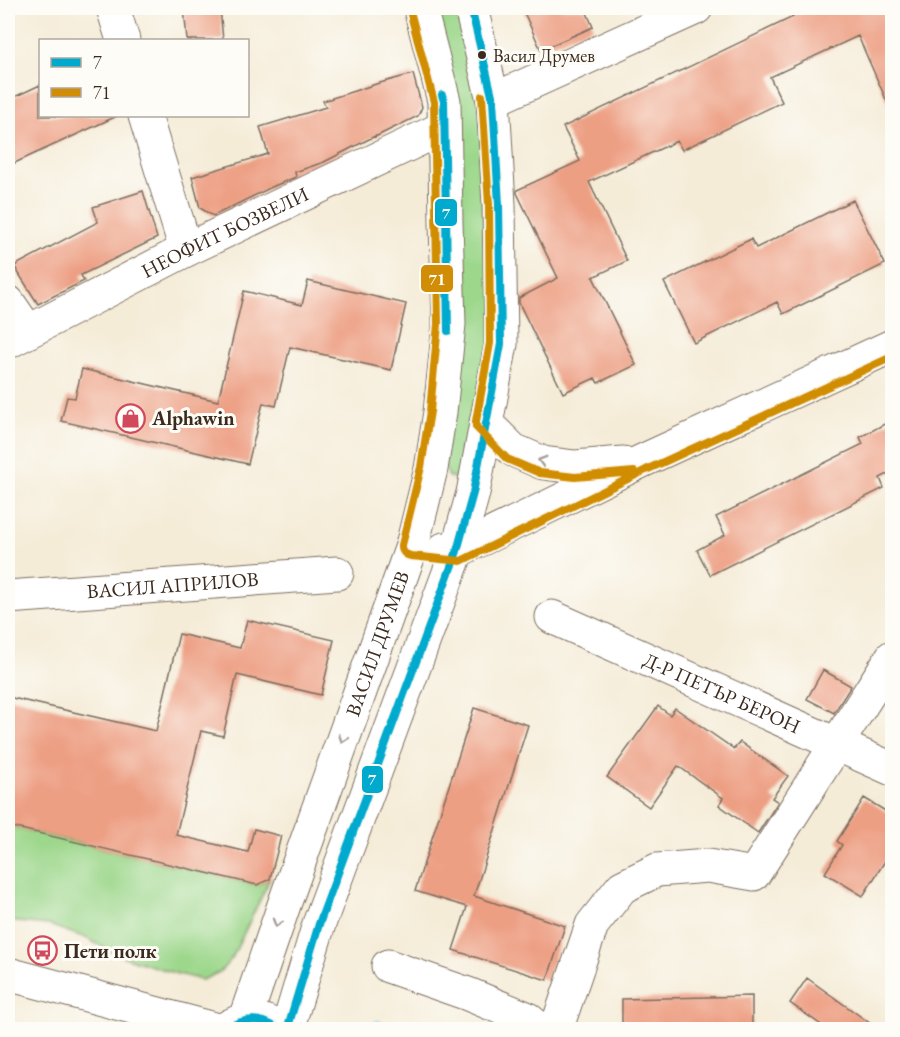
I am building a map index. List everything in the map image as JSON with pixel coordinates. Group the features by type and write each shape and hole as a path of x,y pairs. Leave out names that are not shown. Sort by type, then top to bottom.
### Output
{"street":[{"path":"113,8 123,39"},
{"name":"ВАСИЛ ДРУМЕВ","path":"229,1026 288,891 412,546 431,469 440,412 449,324 444,101 420,8"},
{"path":"287,1029 319,924 456,551 473,493 501,344 499,205 494,100 471,8"},
{"path":"494,100 696,8"},
{"path":"145,117 186,250"},
{"name":"НЕОФИТ БОЗВЕЛИ","path":"18,336 186,250 444,128"},
{"path":"8,302 18,336"},
{"path":"412,546 456,551 642,461 892,346"},
{"path":"486,423 513,450 543,463 575,467 642,461"},
{"name":"ВАСИЛ АПРИЛОВ","path":"8,597 337,573"},
{"name":"Д-Р ПЕТЪР БЕРОН","path":"552,617 892,769"},
{"path":"556,1029 592,925 622,887 657,870 708,866 753,873 892,657"},
{"path":"388,966 526,1018 541,1029"},
{"path":"12,975 229,1026 256,1019 280,1029"},
{"path":"12,975 146,1029"}],"green space":[{"path":"420,8 471,8 501,344 463,466 456,478 449,477 445,467 449,324"},
{"path":"8,826 257,885 270,879 232,958 220,972 202,980 118,955 86,938 49,925 8,921"}],"building":[{"path":"184,8 220,8 223,39 187,39"},
{"path":"522,8 585,8 593,27 541,50"},
{"path":"788,8 892,8 892,113 858,36 770,77 782,102 682,150 677,141 589,182 627,261 593,277 636,365 598,383 595,378 563,393 519,303 519,298 558,278 517,190 580,161 563,127 793,17"},
{"path":"413,74 422,107 418,116 324,162 295,172 296,177 213,216 200,208 192,177 268,154 260,127 326,107 323,101"},
{"path":"39,85 39,117 115,117 8,166 8,100"},
{"path":"143,191 157,238 81,275 84,281 38,304 14,266 98,222 93,207"},
{"path":"853,200 885,264 783,314 777,302 694,343 664,282 751,239 756,248"},
{"path":"308,281 406,304 391,370 290,347 276,406 263,403 248,464 61,421 67,397 75,398 82,369 218,401 244,291 302,305"},
{"path":"892,420 892,472 880,478 884,488 710,575 697,550 725,535 716,517 863,444 860,437"},
{"path":"247,620 334,640 321,695 237,675 223,736 201,731 176,835 248,852 254,829 281,836 270,879 257,885 8,826 8,697 156,731 179,634 240,648"},
{"path":"823,670 851,686 834,713 807,699"},
{"path":"658,706 670,715 675,708 734,749 740,742 788,776 772,798 778,802 758,833 719,805 723,798 678,766 649,807 607,777"},
{"path":"474,708 528,725 474,896 565,926 547,980 453,950 467,907 415,891"},
{"path":"864,798 892,815 892,850 863,896 825,873 842,845 837,841"},
{"path":"807,978 878,1029 827,1029 790,1003"},
{"path":"752,996 752,1029 622,1029 622,999"}],"waterway":[{"path":"378,1025 386,1030"}],"transit line":[{"name":"7","path":"287,1030 319,924 457,551 473,493 501,344 499,205 493,100 471,8"},
{"name":"71","path":"410,11 434,102 438,324 430,411 421,467 402,545 405,554 461,561 646,470 892,357"},
{"name":"7","path":"442,95 444,101 448,331"},
{"name":"71","path":"482,96 489,205 490,343 476,427 507,459 540,473 575,477 634,472"},
{"name":"7","path":"224,1030 238,1023 252,1020 265,1022 279,1030"}],"place":[{"name":"Васил Друмев","path":"482,55"},
{"name":"Alphawin","path":"131,418"},
{"name":"Пети полк","path":"43,951"}]}
